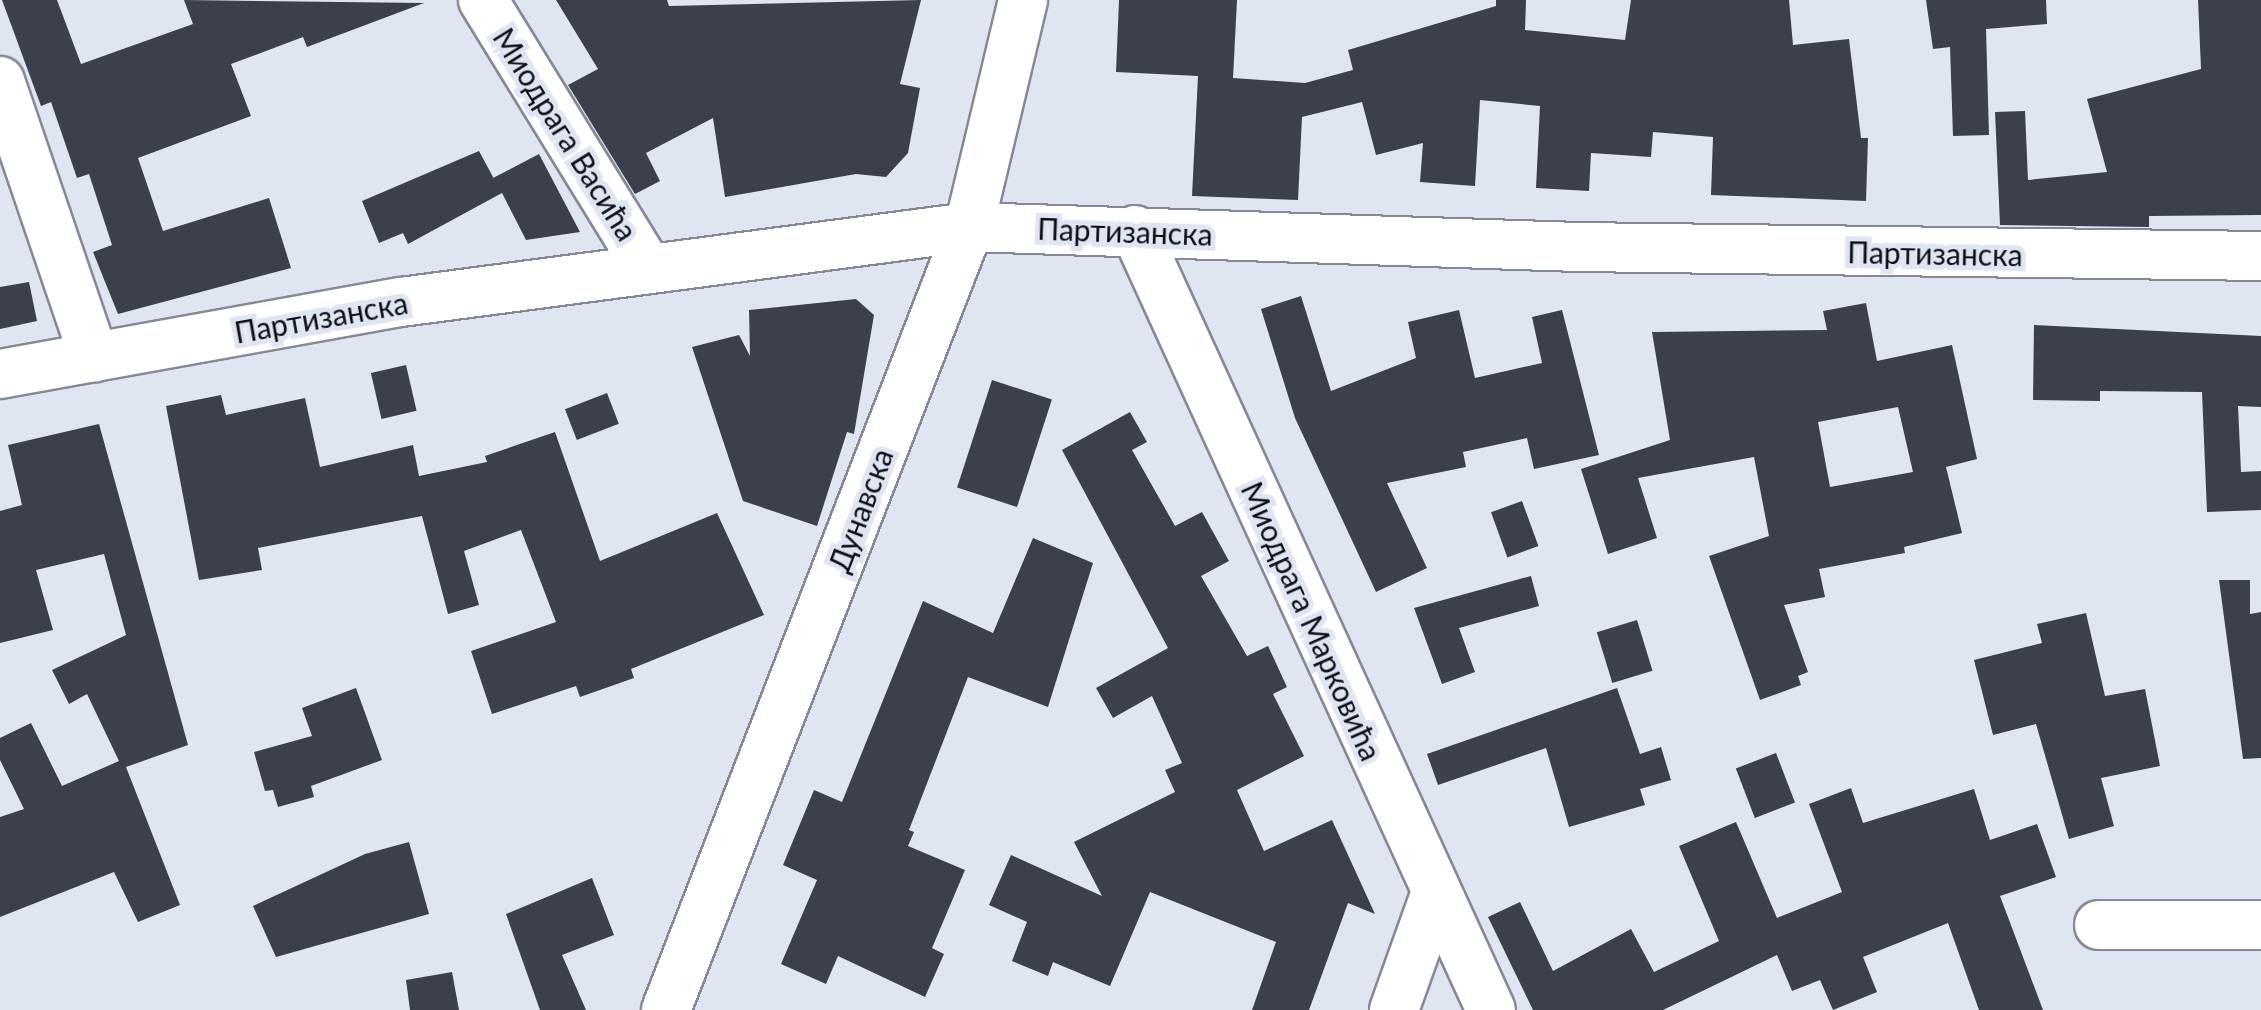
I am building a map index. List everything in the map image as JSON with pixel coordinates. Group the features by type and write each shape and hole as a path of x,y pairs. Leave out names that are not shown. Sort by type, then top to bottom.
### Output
{"street":[{"name":"Миодрага Васића","path":"483,0 648,268"},
{"name":"Дунавска","path":"666,1010 969,226 1024,0"},
{"path":"0,81 94,357"},
{"name":"Партизанска","path":"0,374 401,302 969,226 1576,247 2261,256"},
{"name":"Миодрага Марковића","path":"1135,230 1435,895 1491,1010"},
{"path":"1394,1010 1435,895"},
{"path":"2099,925 2261,925"}],"building":[{"path":"2,0 57,0 81,64 193,24 184,0 424,3 307,47 303,37 231,64 251,116 138,158 163,231 269,198 291,268 118,314 93,252 112,245 89,174 77,178 51,102 41,106"},
{"path":"556,0 667,0 669,6 921,0 900,84 920,88 908,153 886,177 856,174 725,197 713,118 646,153 660,181 635,194 568,85 598,69"},
{"path":"1119,0 1237,0 1233,78 1305,83 1353,70 1348,50 1496,6 1496,0 1526,0 1525,30 1625,40 1631,0 1789,0 1793,45 1849,39 1861,138 1868,138 1866,201 1711,195 1713,137 1653,132 1651,157 1591,153 1589,191 1536,188 1540,106 1480,100 1475,186 1420,182 1423,143 1376,155 1362,102 1302,117 1298,200 1192,196 1198,76 1116,72"},
{"path":"1926,0 2046,0 2047,24 1986,29 1989,135 1953,136 1950,47 1933,49"},
{"path":"2198,0 2261,0 2261,215 2149,216 2149,227 2000,225 1995,112 2025,111 2028,180 2107,172 2087,99 2201,69"},
{"path":"479,151 493,178 539,154 580,232 526,240 502,193 408,244 403,233 379,243 362,201"},
{"path":"29,282 37,321 0,329 0,287"},
{"path":"1301,296 1331,391 1416,358 1408,322 1459,310 1475,378 1542,363 1532,317 1562,310 1599,455 1534,469 1527,438 1463,452 1466,467 1387,483 1427,568 1376,592 1295,418 1261,309"},
{"path":"856,299 874,315 854,434 847,432 817,526 743,501 692,347 739,335 750,356 749,310"},
{"path":"1866,303 1877,361 1952,345 1977,459 1946,467 1962,533 1904,547 1905,553 1819,569 1825,597 1784,605 1808,672 1798,676 1801,685 1760,700 1709,556 1769,536 1754,457 1638,478 1657,538 1608,554 1581,469 1670,440 1652,332 1827,330 1823,311","holes":["1898,407 1913,472 1830,487 1818,422"]},
{"path":"2034,325 2261,336 2261,407 2238,406 2241,472 2261,471 2261,510 2207,512 2202,392 2100,391 2100,401 2033,400"},
{"path":"406,365 417,411 381,419 371,373"},
{"path":"992,380 1052,399 1017,507 957,487"},
{"path":"607,393 619,424 577,440 565,409"},
{"path":"221,395 226,415 305,398 320,467 413,445 419,476 487,462 485,456 555,432 600,561 717,513 764,615 631,669 634,678 580,697 576,686 492,714 471,651 556,622 521,530 464,551 479,605 448,614 422,516 258,548 262,570 199,580 166,406"},
{"path":"1130,412 1147,442 1132,450 1175,526 1202,512 1229,561 1201,576 1247,656 1268,646 1287,687 1273,694 1304,756 1237,790 1264,851 1332,820 1375,914 1348,903 1309,1010 1252,1010 1276,942 1150,892 1110,986 1053,962 1048,976 1012,961 1027,922 989,905 1011,855 1102,896 1074,842 1175,792 1165,770 1182,763 1152,696 1113,718 1096,688 1168,648 1062,450"},
{"path":"99,424 188,745 126,767 180,905 138,922 114,872 0,917 0,817 24,809 0,760 0,738 31,723 62,786 119,761 87,694 69,704 52,670 126,635 104,554 36,570 53,630 0,643 0,511 22,505 8,445"},
{"path":"1522,501 1538,546 1507,557 1491,512"},
{"path":"1033,538 1093,563 1048,707 968,677 909,830 914,832 908,846 965,870 932,948 944,954 925,997 838,956 826,984 781,964 817,880 783,865 814,790 842,802 923,601 993,633"},
{"path":"1531,576 1539,606 1459,628 1475,672 1442,684 1414,608"},
{"path":"2219,580 2250,580 2250,614 2261,612 2261,758 2243,759"},
{"path":"2086,613 2105,696 2145,689 2160,766 2101,778 2114,826 2069,839 2036,724 1993,735 1974,660 2042,643 2037,624"},
{"path":"1637,620 1652,671 1612,683 1597,632"},
{"path":"356,688 382,760 311,786 314,797 278,807 273,790 265,791 254,752 312,736 302,708"},
{"path":"1617,688 1640,754 1661,747 1671,780 1640,789 1645,805 1569,827 1546,748 1438,785 1427,754"},
{"path":"1776,753 1795,802 1755,818 1736,768"},
{"path":"1851,788 1863,823 1974,789 1990,840 2037,824 2056,877 2000,896 2043,1010 1979,1010 1948,923 1863,957 1877,992 1833,1010 1820,980 1792,991 1777,955 1663,1010 1533,1010 1488,917 1520,902 1553,971 1631,929 1654,972 1719,941 1679,846 1736,822 1777,918 1842,892 1809,804"},
{"path":"409,842 429,914 276,957 253,906 365,854"},
{"path":"592,878 614,935 562,955 586,1010 540,1010 506,914"},
{"path":"452,972 459,1010 410,1010 406,980"}]}
